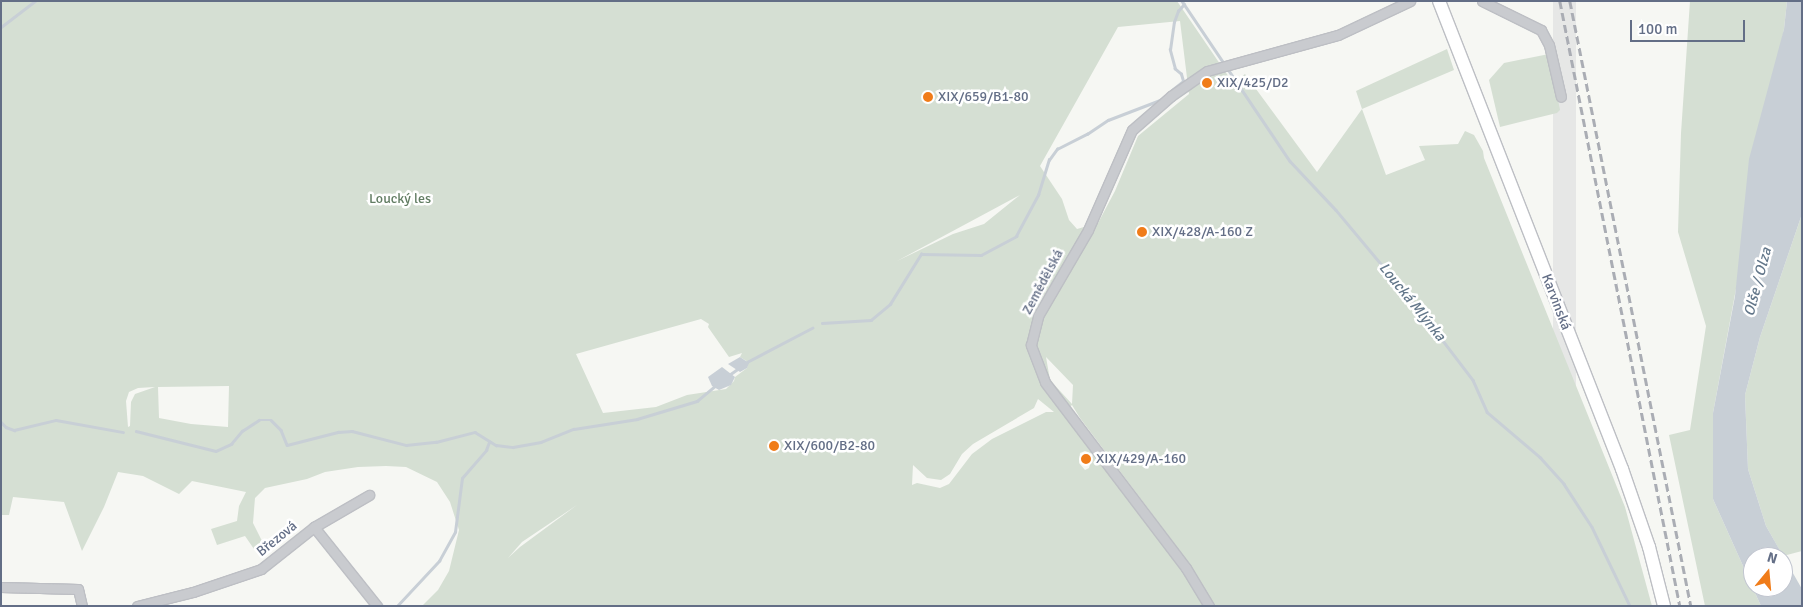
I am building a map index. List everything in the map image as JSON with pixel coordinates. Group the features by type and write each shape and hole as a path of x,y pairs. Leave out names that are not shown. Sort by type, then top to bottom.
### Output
{"main road":[{"name":"Karvinská","path":"1440,1 1622,469 1649,547 1664,606"}],"street":[{"name":"Zemědělská","path":"1209,606 1186,568 1045,382 1031,345 1038,316 1088,230 1132,130 1171,96 1206,72 1338,35 1410,1"},
{"path":"1482,1 1541,30 1549,46 1561,97"},
{"name":"Březová","path":"137,606 193,592 261,569 314,527 369,495"},
{"path":"314,527 377,606"},
{"path":"1,587 78,589 82,606"}],"shaded area":[{"path":"1553,1 1576,1 1576,606 1553,606"}],"green space":[{"name":"Loucký les","path":"1,1 1177,1 1233,83 1245,74 1317,172 1362,109 1386,175 1425,160 1419,146 1458,144 1465,131 1474,135 1483,151 1484,158 1625,507 1652,606 1214,606 1177,547 1072,405 1063,413 1077,427 1147,516 1206,606 422,606 438,590 449,571 459,530 450,502 437,482 406,467 358,467 325,472 307,479 265,488 255,498 253,523 262,541 254,549 245,536 217,545 211,529 237,521 239,506 246,492 192,481 179,494 143,476 118,472 104,507 82,551 64,502 13,497 9,515 1,515","holes":["1180,21 1189,94 1138,136 1115,191 1098,223 1077,229 1069,220 1062,199 1040,166 1118,27","1020,195 984,224 953,234 897,261","701,319 709,324 708,327 729,357 742,353 740,357 748,362 747,368 735,377 734,381 726,389 687,395 656,407 603,413 576,354","1046,357 1073,385 1072,404 1050,380","229,386 228,427 191,424 159,418 158,387","155,387 135,394 131,402 130,426 128,427 126,401 129,392 138,388","1038,399 1054,412 1046,412 992,439 972,454 949,484 940,488 917,483 912,485 913,465 927,478 941,480 950,474 962,454 973,444 1034,408","1085,451 1093,454 1089,468 1085,470 1079,463 1080,453","577,505 508,558 522,542"]},
{"path":"1690,1 1787,1 1784,29 1713,413 1713,499 1743,566 1743,597 1757,597 1761,606 1705,606 1669,435 1690,430 1706,326 1678,232 1681,133"},
{"path":"1447,49 1454,70 1362,109 1356,91"},
{"path":"1549,54 1560,110 1557,113 1500,127 1489,80 1504,63"},
{"path":"1802,214 1802,551 1793,553 1793,547 1778,547 1766,526 1748,469 1745,395 1760,337"}],"water":[{"name":"Olše / Olza","path":"1787,1 1802,1 1802,214 1760,337 1745,395 1748,469 1766,526 1778,547 1743,547 1743,566 1713,499 1713,413 1735,296 1749,159 1784,29"},
{"path":"740,357 749,363 747,368 740,372 728,364"},
{"path":"722,367 735,377 731,385 719,390 712,386 708,377"},
{"path":"1793,573 1802,589 1802,606 1761,606 1757,597 1793,597"}],"waterway":[{"path":"1,27 35,1"},
{"name":"Loucká Mlýnka","path":"1182,1 1290,161 1336,210 1418,308 1473,380 1487,412 1540,457 1564,484 1592,527 1630,606"},
{"path":"1172,90 1183,81 1181,74 1175,69 1170,50 1174,22 1178,11 1184,4"},
{"path":"822,323 871,320 890,304 921,254 981,255 1016,236 1038,195 1049,160 1057,149 1087,134 1108,120 1160,100"},
{"path":"745,363 812,328"},
{"path":"729,375 739,368"},
{"path":"136,431 216,451 231,444 242,431 259,420 271,420 281,430 287,445 338,432 352,431 406,445 436,442 475,432 496,445 513,447 541,442 574,429 637,419 697,401 715,386"},
{"path":"1,422 6,427 14,430 56,420 123,432"},
{"path":"397,606 439,561 455,532 462,478 486,450 489,442"}],"railway":[{"path":"1560,1 1680,606"},
{"path":"1570,1 1691,606"}],"place":[{"name":"XIX/425/D2","path":"1207,83"},
{"name":"XIX/659/B1-80","path":"928,97"},
{"name":"XIX/428/A-160 Z","path":"1142,232"},
{"name":"XIX/600/B2-80","path":"774,446"},
{"name":"XIX/429/A-160","path":"1086,459"}]}
